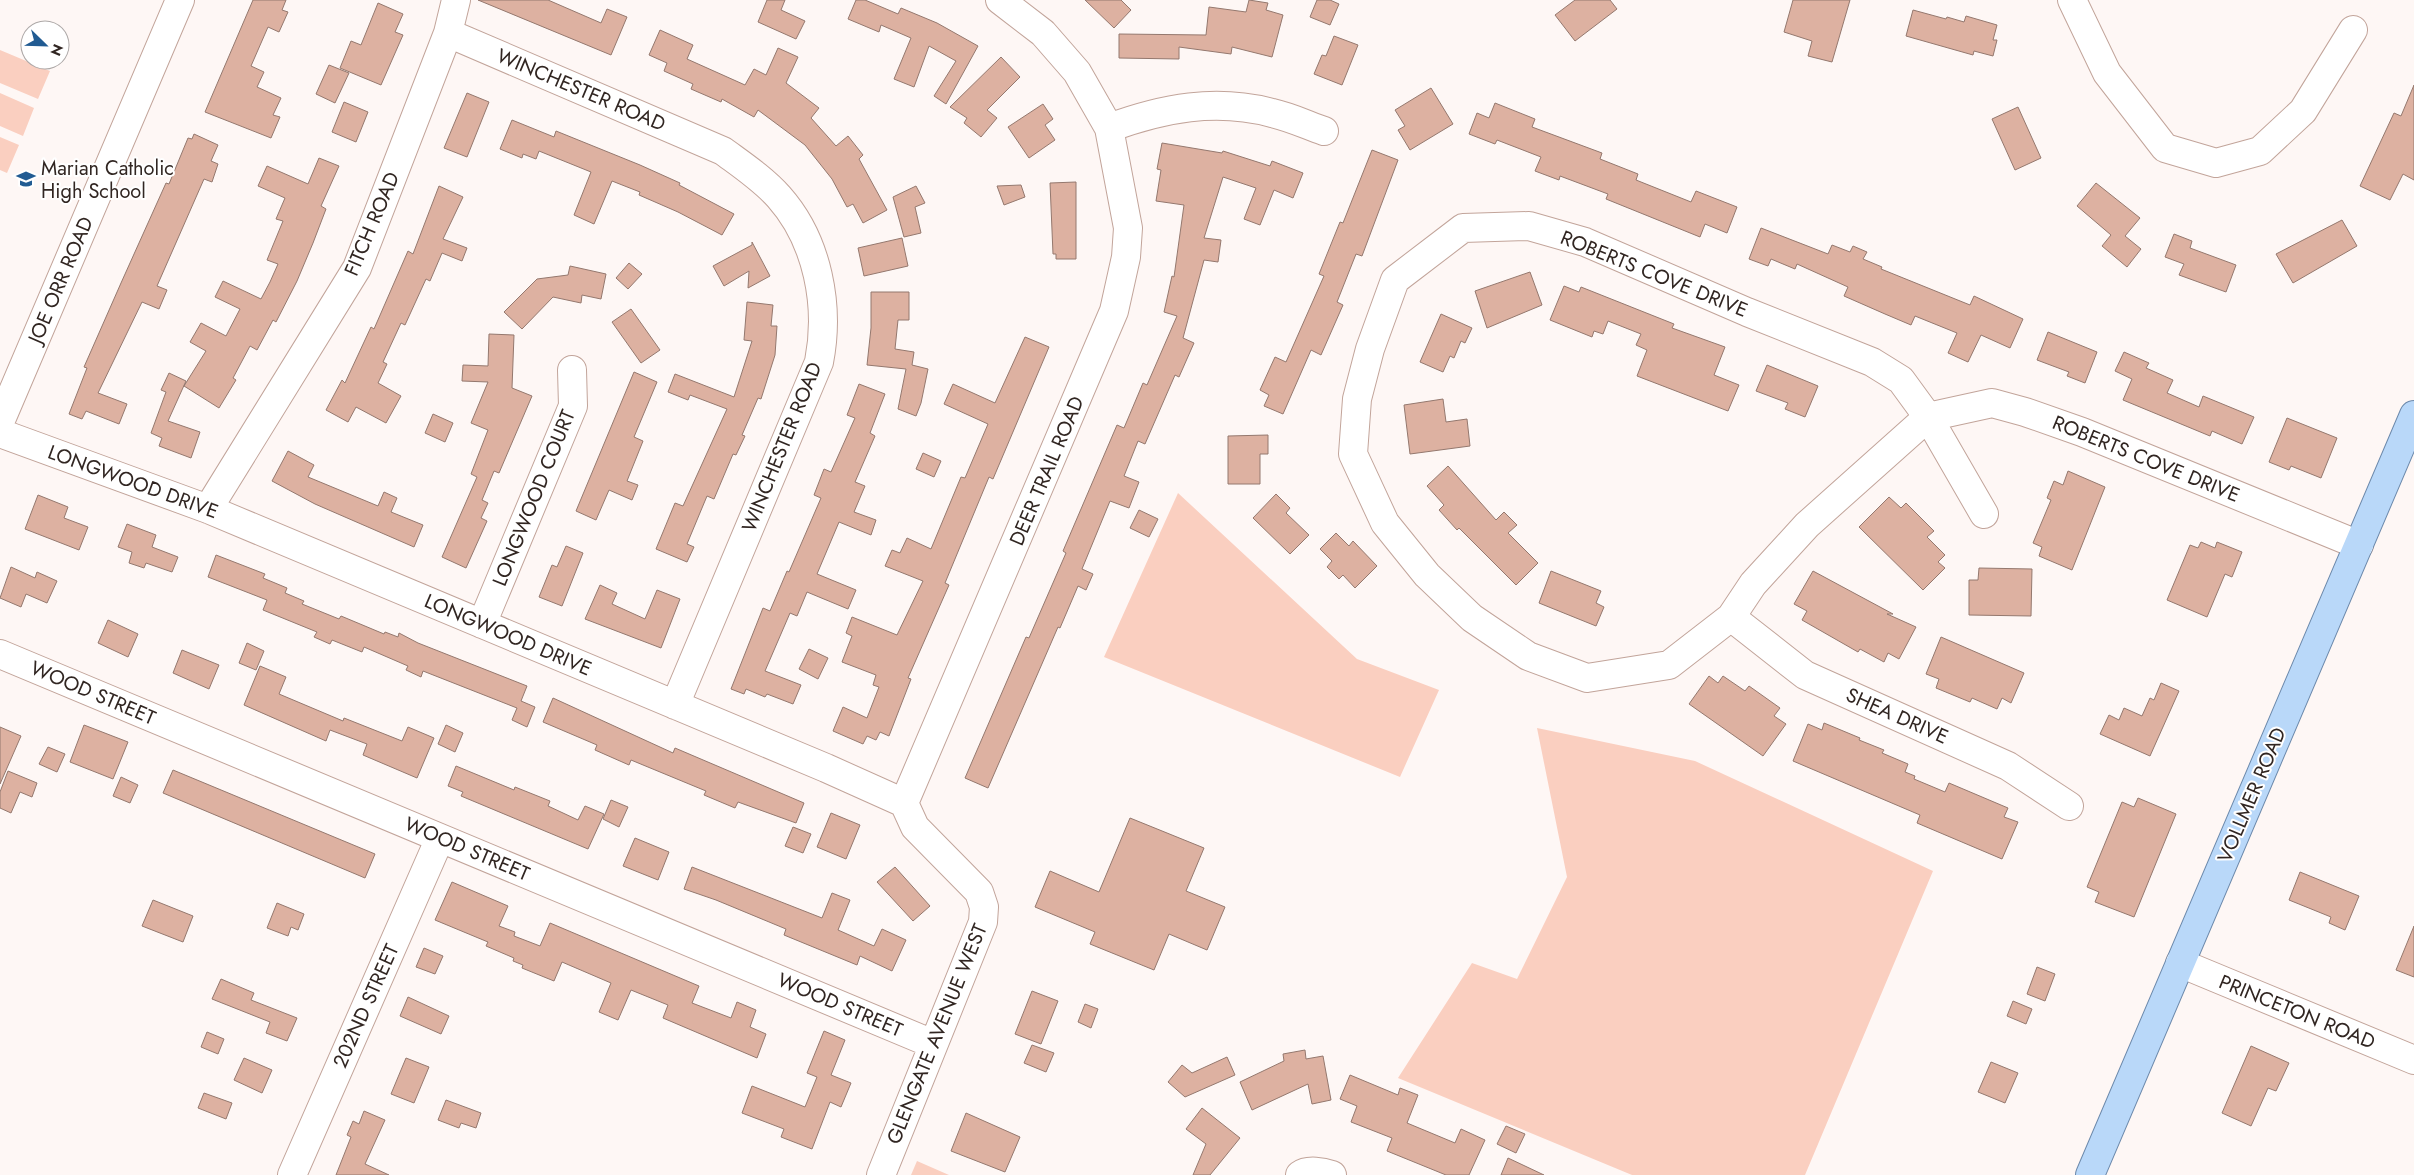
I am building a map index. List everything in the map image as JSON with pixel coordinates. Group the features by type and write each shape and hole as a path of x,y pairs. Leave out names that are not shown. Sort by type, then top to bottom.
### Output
{"main road":[{"name":"VOLLMER ROAD","path":"2090,1175 2359,545 2408,445 2414,415"}],"street":[{"name":"JOE ORR ROAD","path":"0,422 180,0"},
{"name":"FITCH ROAD","path":"208,509 357,268 448,33 456,0"},
{"name":"DEER TRAIL ROAD","path":"904,802 1114,311 1126,257 1128,228 1109,128 1077,72 1042,33 1000,0"},
{"path":"2072,0 2107,72 2165,148 2216,163 2260,151 2303,111 2353,30"},
{"name":"WINCHESTER ROAD","path":"448,33 723,151 778,196 801,230 810,251 823,303 823,328 819,362 675,704"},
{"path":"1109,128 1149,113 1178,108 1223,106 1271,112 1324,131"},
{"name":"ROBERTS COVE DRIVE","path":"1928,417 1901,380 1872,362 1746,312 1585,242 1529,226 1463,228 1395,280 1370,349 1357,399 1352,454 1385,523 1427,575 1472,618 1528,656 1587,678 1669,665 1731,617 1753,584 1807,525 1928,417 1992,403 2025,412 2082,432 2359,545"},
{"name":"LONGWOOD COURT","path":"482,624 574,406 572,370"},
{"path":"1928,417 1984,514"},
{"name":"LONGWOOD DRIVE","path":"0,433 208,509 904,802"},
{"name":"SHEA DRIVE","path":"1731,617 1805,676 2008,766 2069,806"},
{"name":"WOOD STREET","path":"0,654 933,1044"},
{"name":"GLENGATE AVENUE WEST","path":"881,1175 983,922 984,906 979,892 916,827 904,802"},
{"name":"202ND STREET","path":"292,1175 440,838"},
{"name":"PRINCETON ROAD","path":"2180,963 2414,1060"},
{"path":"1301,1174 1324,1172 1332,1175"}],"shaded area":[{"path":"0,50 20,58 20,70 50,71 38,99 0,83"},
{"path":"0,93 34,108 23,136 0,126"},
{"path":"0,137 19,145 7,173 0,170"},
{"path":"1178,493 1357,659 1439,690 1400,777 1104,657"},
{"path":"1537,728 1695,761 1933,871 1805,1175 1632,1175 1398,1078 1472,963 1517,979 1567,877"},
{"path":"917,1161 949,1175 911,1175"}],"building":[{"path":"253,0 286,0 282,10 288,12 279,32 268,27 251,66 264,72 257,87 281,98 273,115 280,117 271,138 205,112"},
{"path":"478,0 548,0 601,23 607,9 627,17 611,55"},
{"path":"767,0 785,0 781,10 805,21 796,39 758,22"},
{"path":"856,0 865,0 898,14 901,8 937,23 978,46 946,104 934,96 956,61 929,46 914,87 894,79 911,38 881,25 879,32 848,19"},
{"path":"1085,0 1121,0 1131,10 1114,28"},
{"path":"1249,0 1268,3 1266,10 1283,15 1272,57 1232,47 1231,54 1179,47 1179,59 1119,58 1119,34 1206,35 1209,7 1246,12"},
{"path":"1317,0 1330,0 1339,4 1330,25 1310,17"},
{"path":"1575,0 1610,0 1617,9 1575,41 1555,15"},
{"path":"1793,0 1850,0 1832,62 1808,56 1812,41 1784,32"},
{"path":"378,3 403,14 395,32 403,35 381,85 340,68 351,41 361,45"},
{"path":"1913,10 1964,22 1966,16 1997,25 1993,40 1997,40 1993,56 1974,51 1973,55 1906,36"},
{"path":"660,30 693,45 687,59 745,85 754,69 766,75 778,48 798,57 786,83 819,108 811,118 836,146 848,136 863,155 859,159 887,210 863,223 853,204 847,207 832,179 805,145 758,110 754,117 722,99 721,102 691,89 693,84 664,71 667,63 649,55"},
{"path":"1334,36 1358,45 1342,85 1314,74 1322,55 1326,56"},
{"path":"1001,57 1020,77 987,110 997,118 981,137 964,123 967,118 950,107"},
{"path":"329,65 349,73 335,103 316,94"},
{"path":"2414,85 2414,180 2403,174 2390,200 2360,186 2394,113 2401,116"},
{"path":"1431,88 1453,124 1410,150 1398,130 1405,126 1395,110"},
{"path":"467,93 489,102 467,157 444,148"},
{"path":"344,102 368,112 356,142 332,132"},
{"path":"1495,103 1535,119 1532,127 1602,153 1600,159 1638,174 1636,180 1691,202 1696,191 1737,207 1727,233 1705,224 1700,237 1606,199 1608,194 1560,176 1559,180 1535,171 1541,157 1497,140 1495,144 1469,134 1477,113 1489,118"},
{"path":"1043,104 1053,119 1045,125 1055,140 1029,158 1008,127"},
{"path":"2018,107 2041,158 2015,170 1992,119"},
{"path":"512,120 554,137 556,131 640,165 680,183 679,185 734,214 722,235 678,212 639,195 640,192 612,181 594,224 574,215 591,172 539,151 536,159 523,154 522,158 500,149"},
{"path":"194,134 218,145 211,161 218,164 212,182 204,179 157,286 167,290 159,309 142,302 98,393 127,404 119,424 86,411 82,419 69,414 87,368 84,367 121,283 166,183 169,184 188,138 192,139"},
{"path":"1162,143 1222,153 1223,151 1270,166 1272,161 1303,173 1293,198 1274,190 1260,225 1244,219 1256,188 1223,177 1204,238 1221,240 1218,262 1204,260 1183,338 1194,343 1179,377 1175,375 1145,444 1138,441 1124,476 1139,482 1129,508 1110,501 1082,569 1093,574 1086,590 1078,586 1060,628 1058,627 988,788 965,778 1026,637 1029,638 1066,553 1063,551 1117,425 1124,428 1143,383 1147,385 1177,316 1164,312 1172,276 1174,277 1184,205 1156,201 1161,170 1157,169"},
{"path":"1372,150 1398,160 1362,256 1356,254 1337,302 1343,305 1321,355 1311,350 1283,414 1264,406 1269,395 1260,390 1275,357 1286,362 1324,276 1319,274 1340,222 1343,223"},
{"path":"319,158 339,166 321,206 326,209 313,243 297,281 276,322 273,320 257,350 250,346 233,378 236,380 219,408 184,386 206,351 190,342 201,323 226,336 240,309 215,297 223,281 261,299 278,264 267,260 283,221 276,219 285,198 258,186 267,166 308,184"},
{"path":"1076,182 1076,259 1056,259 1056,254 1053,254 1050,183"},
{"path":"2096,183 2140,218 2125,236 2141,249 2127,267 2102,246 2111,235 2077,206"},
{"path":"1021,185 1025,197 1004,205 997,186"},
{"path":"439,186 463,197 443,239 467,248 462,261 442,253 430,281 426,279 405,325 401,323 383,362 387,364 378,383 401,396 386,423 356,407 348,422 326,410 342,380 345,383 371,327 374,329 408,251 413,254"},
{"path":"916,186 925,203 915,207 921,233 904,237 893,197"},
{"path":"2342,220 2357,246 2293,283 2276,254"},
{"path":"1761,228 1828,254 1832,245 1850,252 1853,246 1867,252 1863,259 1882,267 1881,269 1970,305 1974,296 2023,319 2010,348 1981,335 1968,362 1948,353 1957,333 1915,316 1911,325 1885,314 1844,296 1848,287 1797,264 1795,269 1771,259 1768,266 1749,259"},
{"path":"2174,234 2192,241 2190,248 2236,265 2226,292 2179,275 2184,264 2165,257"},
{"path":"902,238 908,266 864,276 858,248"},
{"path":"752,242 770,276 748,288 749,271 724,286 713,266 752,245"},
{"path":"629,263 642,274 628,289 616,278"},
{"path":"570,266 606,274 601,299 582,295 581,303 553,297 522,329 504,312 537,279 568,275"},
{"path":"1530,272 1542,305 1487,328 1475,291"},
{"path":"1564,286 1579,292 1581,287 1674,324 1672,328 1725,347 1714,375 1739,385 1728,411 1637,376 1647,350 1636,345 1641,334 1608,321 1603,334 1594,331 1592,337 1550,320"},
{"path":"871,292 909,292 909,320 898,320 895,349 914,352 912,365 928,369 921,403 916,416 898,409 906,369 867,365 871,328"},
{"path":"747,302 773,305 771,326 777,326 775,355 761,399 758,398 742,435 745,436 736,455 733,454 714,499 707,496 687,544 694,547 687,562 656,549 675,503 683,506 727,409 690,395 688,400 668,392 675,374 734,397 752,341 744,340"},
{"path":"631,309 660,350 641,363 612,322"},
{"path":"1441,314 1472,328 1465,343 1461,341 1454,358 1450,356 1443,372 1420,362"},
{"path":"2048,332 2097,352 2085,383 2067,376 2069,372 2037,360"},
{"path":"489,334 514,335 512,388 532,396 499,473 494,471 482,500 488,503 481,518 487,521 466,568 442,557 477,477 471,474 488,430 471,423 488,382 462,381 463,365 488,366"},
{"path":"1025,337 1049,347 993,479 989,477 945,583 949,585 908,678 911,679 889,736 880,732 876,740 867,736 863,744 833,731 843,707 867,718 879,687 873,685 876,675 842,662 852,636 846,633 852,617 897,635 923,581 885,566 892,550 900,553 907,538 931,549 961,477 965,478 988,424 944,404 953,384 995,403"},
{"path":"2124,352 2149,363 2146,368 2173,380 2167,393 2199,407 2203,396 2254,417 2242,444 2212,431 2210,436 2123,400 2132,379 2115,371"},
{"path":"1767,365 1818,386 1805,417 1785,409 1788,403 1756,391"},
{"path":"634,372 657,382 634,437 643,441 627,481 638,485 632,500 609,490 596,520 576,511"},
{"path":"169,373 186,381 168,421 200,432 191,458 159,446 162,438 151,433 166,392 161,390"},
{"path":"859,384 885,394 870,433 875,436 855,482 865,486 854,512 876,520 871,535 839,522 817,574 856,590 848,609 807,592 797,616 790,613 765,671 801,685 793,704 767,694 765,697 746,689 744,694 731,689 763,608 770,611 821,498 814,495 824,469 831,472 855,418 847,415"},
{"path":"1443,399 1446,422 1467,419 1470,446 1410,454 1404,405"},
{"path":"433,414 453,423 445,442 425,433"},
{"path":"2287,418 2337,438 2321,478 2291,466 2289,470 2269,462"},
{"path":"1268,435 1268,454 1260,454 1260,484 1228,484 1228,436"},
{"path":"288,451 314,465 308,477 378,506 384,492 397,498 391,512 423,525 414,547 315,504 272,481"},
{"path":"923,453 941,461 934,477 916,469"},
{"path":"1448,466 1496,520 1504,512 1517,525 1508,533 1538,563 1516,585 1459,528 1457,530 1439,510 1444,505 1427,486"},
{"path":"2068,471 2105,487 2072,570 2039,556 2042,547 2033,543 2051,500 2047,498 2054,481 2063,485"},
{"path":"1276,494 1290,508 1286,513 1309,535 1290,554 1253,518"},
{"path":"38,495 68,507 64,518 88,527 79,550 25,529"},
{"path":"1889,497 1901,508 1906,503 1934,531 1927,537 1945,555 1938,562 1945,568 1923,590 1859,527"},
{"path":"1139,510 1158,519 1149,537 1130,528"},
{"path":"127,524 156,535 152,547 178,557 172,572 146,563 144,568 129,563 132,552 118,547"},
{"path":"1336,533 1349,546 1353,541 1377,566 1355,588 1343,575 1339,579 1327,567 1332,561 1320,549"},
{"path":"2201,542 2215,548 2217,542 2242,552 2232,577 2225,574 2207,617 2167,600 2190,545 2198,548"},
{"path":"566,546 583,553 562,606 539,597 552,565 557,567"},
{"path":"216,555 265,574 263,578 287,588 285,593 304,601 302,604 339,619 341,616 384,634 385,632 398,637 399,633 418,643 527,686 521,701 535,707 527,727 512,720 517,708 423,671 421,677 406,670 408,666 364,647 362,652 332,640 330,644 314,637 317,632 263,610 267,600 208,577"},
{"path":"11,567 35,578 37,572 57,581 47,603 26,594 21,607 0,598"},
{"path":"1979,568 2032,569 2031,616 1969,615 1969,580 1978,580"},
{"path":"1551,571 1601,591 1596,603 1604,607 1596,626 1539,603"},
{"path":"1813,571 1893,614 1887,614 1916,627 1899,659 1888,653 1884,662 1860,649 1858,652 1802,620 1807,611 1794,604"},
{"path":"600,585 617,593 612,604 645,619 657,590 680,599 661,648 585,619"},
{"path":"108,620 138,634 128,657 98,643"},
{"path":"1941,637 2024,673 2011,703 2002,698 1997,709 1972,698 1970,702 1936,688 1939,679 1926,674"},
{"path":"247,643 264,651 256,670 239,663"},
{"path":"809,649 828,658 818,679 799,669"},
{"path":"182,650 219,665 209,689 173,673"},
{"path":"260,666 286,677 279,694 343,721 344,718 402,741 408,727 434,738 417,778 363,755 367,744 330,730 326,741 244,705"},
{"path":"1709,676 1718,683 1723,676 1745,691 1749,686 1780,708 1774,716 1786,724 1763,756 1689,704"},
{"path":"2161,683 2179,691 2150,756 2100,734 2109,715 2119,720 2124,708 2142,716 2150,698 2154,700"},
{"path":"553,698 673,753 675,748 804,803 796,823 738,802 735,808 704,795 706,791 631,760 629,765 595,750 597,745 543,722"},
{"path":"1824,723 1860,738 1859,740 1884,750 1882,753 1908,764 1905,772 1915,776 1914,779 1945,792 1949,783 2008,808 2004,817 2018,822 2002,859 1917,823 1920,815 1793,761 1808,724 1822,730"},
{"path":"84,725 128,742 113,779 70,762"},
{"path":"446,725 463,733 455,752 438,744"},
{"path":"0,727 21,736 0,784"},
{"path":"48,747 65,754 57,772 39,764"},
{"path":"456,766 514,790 515,787 550,801 548,806 578,820 585,806 604,814 588,849 461,796 463,792 448,786"},
{"path":"173,770 375,854 365,878 163,793"},
{"path":"8,771 37,783 32,797 20,792 11,813 0,808 0,792"},
{"path":"121,777 138,785 130,803 113,796"},
{"path":"2138,798 2176,814 2134,917 2095,902 2099,892 2087,887 2122,802 2134,807"},
{"path":"611,800 628,807 619,827 603,819"},
{"path":"831,813 860,825 846,859 817,847"},
{"path":"1130,818 1204,848 1186,891 1225,907 1207,950 1169,934 1154,970 1090,944 1095,932 1035,907 1050,871 1099,892"},
{"path":"793,827 811,834 803,853 785,846"},
{"path":"635,838 669,852 658,880 623,866"},
{"path":"692,867 822,918 832,893 850,900 838,930 874,946 882,929 906,940 892,971 860,956 857,965 784,935 786,929 684,889"},
{"path":"895,867 930,906 913,921 877,882"},
{"path":"2300,872 2359,896 2345,930 2329,923 2331,917 2289,900"},
{"path":"452,882 508,906 499,926 515,932 514,936 540,946 550,923 699,986 692,1003 731,1018 737,1002 756,1010 750,1027 766,1034 757,1058 663,1018 668,1005 631,990 618,1020 599,1012 611,983 562,962 554,981 522,968 523,965 513,961 514,958 486,946 488,942 435,920"},
{"path":"153,900 193,916 183,942 142,926"},
{"path":"277,903 304,914 298,930 291,927 288,936 267,928"},
{"path":"2414,926 2414,977 2396,970"},
{"path":"424,948 443,956 435,974 416,967"},
{"path":"2037,967 2055,974 2045,1001 2027,994"},
{"path":"221,979 254,993 251,1000 297,1018 287,1041 266,1033 270,1022 212,999"},
{"path":"1032,991 1058,1001 1041,1044 1015,1034"},
{"path":"408,997 449,1016 441,1034 400,1016"},
{"path":"2013,1001 2032,1009 2026,1024 2007,1016"},
{"path":"1085,1004 1098,1009 1091,1028 1078,1022"},
{"path":"824,1031 845,1040 831,1075 851,1083 841,1107 830,1102 812,1149 781,1137 784,1129 742,1113 752,1086 805,1107 817,1077 807,1073"},
{"path":"207,1032 224,1039 218,1054 201,1047"},
{"path":"1032,1045 1054,1053 1046,1072 1024,1063"},
{"path":"2251,1046 2289,1063 2276,1091 2268,1088 2251,1126 2222,1113"},
{"path":"1305,1050 1306,1059 1323,1056 1331,1100 1312,1104 1308,1084 1252,1110 1240,1082 1284,1061 1283,1054"},
{"path":"1227,1057 1235,1075 1185,1097 1168,1082 1182,1065 1192,1073"},
{"path":"244,1058 272,1070 262,1093 234,1080"},
{"path":"406,1058 429,1067 414,1103 391,1094"},
{"path":"1991,1062 2018,1073 2005,1103 1978,1092"},
{"path":"1350,1075 1398,1095 1400,1088 1418,1095 1407,1123 1455,1143 1461,1129 1485,1140 1469,1175 1446,1175 1387,1151 1392,1138 1351,1122 1357,1106 1340,1099"},
{"path":"204,1093 232,1103 226,1119 198,1108"},
{"path":"446,1100 481,1113 476,1128 461,1123 459,1128 438,1120"},
{"path":"1202,1108 1240,1138 1210,1175 1193,1175 1206,1144 1186,1129"},
{"path":"364,1111 385,1120 365,1164 389,1175 336,1175 351,1137 347,1135 353,1121 359,1124"},
{"path":"966,1113 1020,1137 1005,1172 951,1151"},
{"path":"1506,1126 1525,1134 1516,1153 1497,1144"},
{"path":"1508,1158 1544,1175 1501,1175"}],"place":[{"name":"Marian Catholic High School","path":"26,179"}]}
